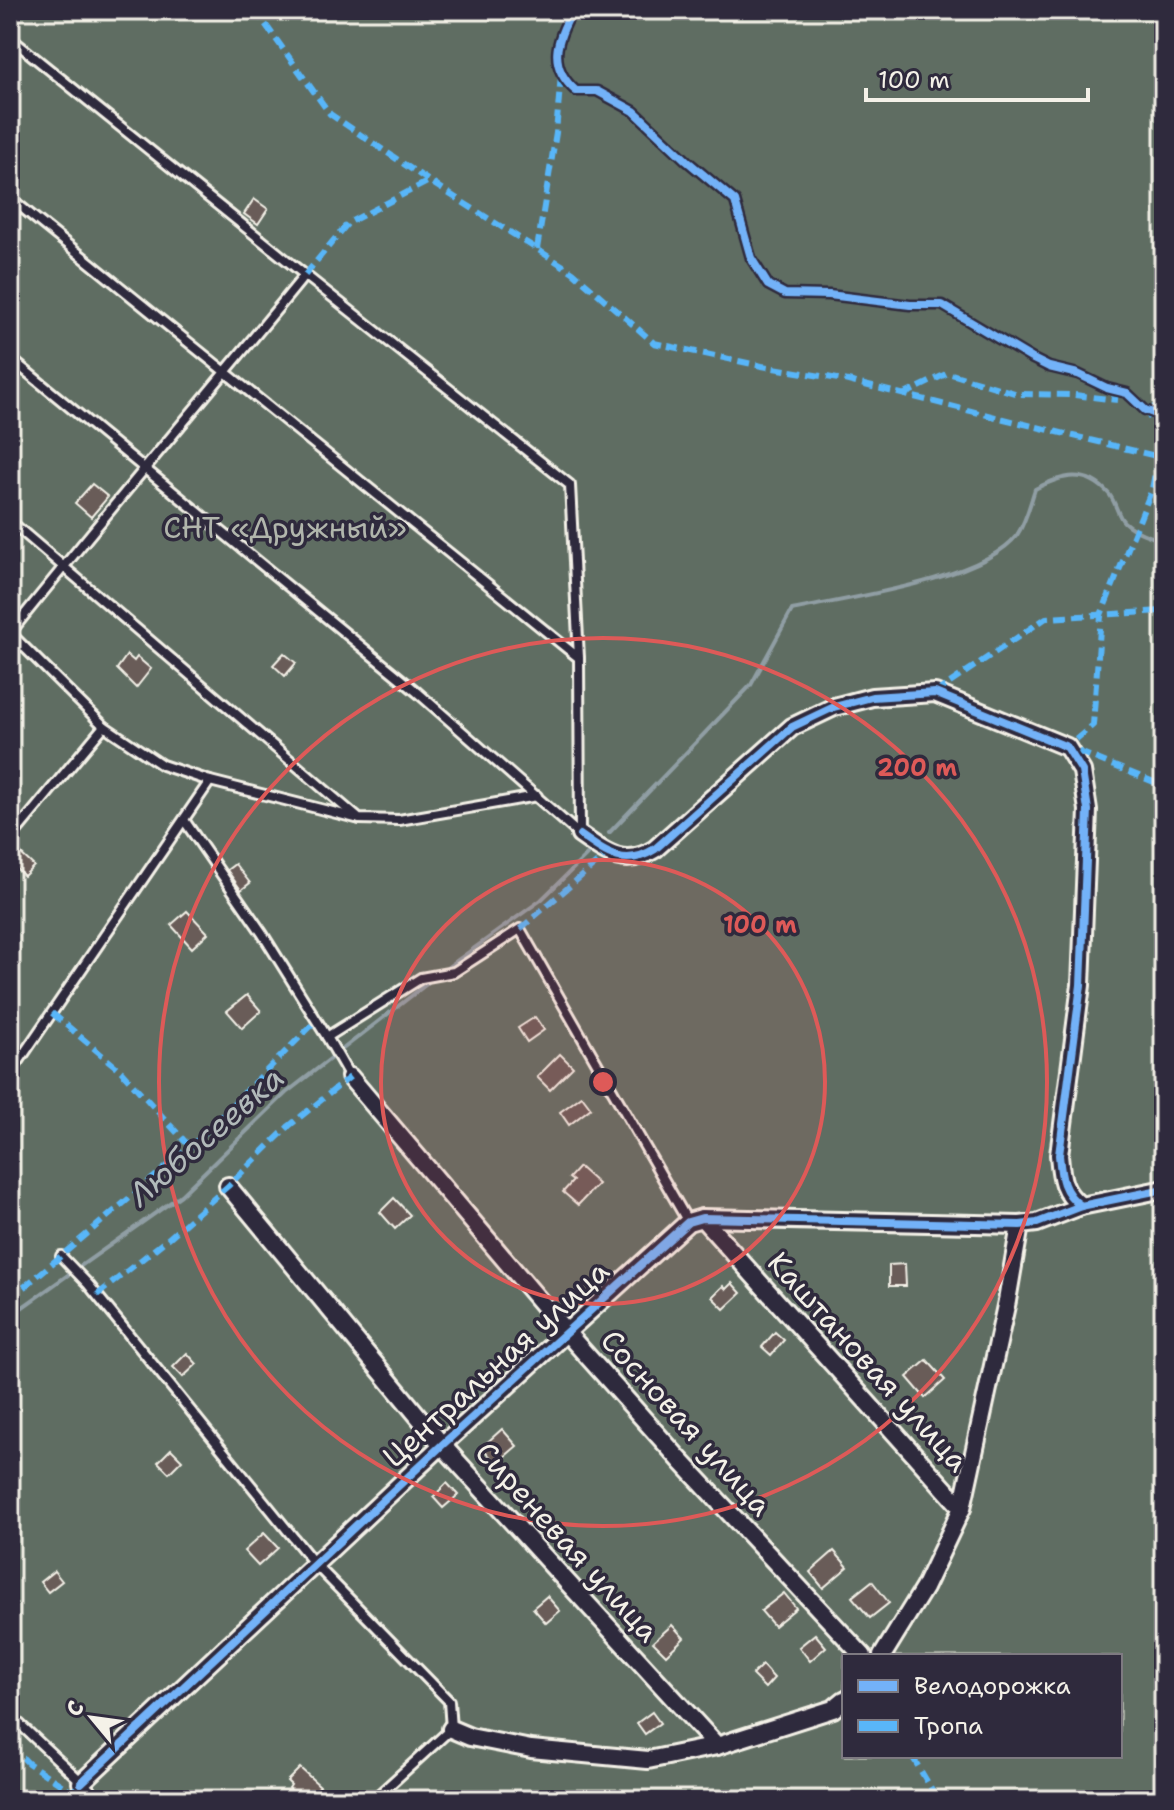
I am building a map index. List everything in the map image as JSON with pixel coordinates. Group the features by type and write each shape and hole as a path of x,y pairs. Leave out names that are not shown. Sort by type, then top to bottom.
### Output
{"street":[{"path":"580,835 608,853 628,860 641,858 792,727 834,707 872,697 935,693 1067,747 1082,771 1088,810 1081,985 1059,1155 1062,1183 1070,1198 1081,1206"},
{"name":"Сосновая улица","path":"350,1077 566,1332 861,1654"},
{"name":"Сиреневая улица","path":"228,1186 442,1445 717,1746"},
{"path":"695,1220 1029,1224 1081,1206 1164,1189"},
{"name":"Центральная улица","path":"81,1783 442,1445 695,1220"},
{"name":"Каштановая улица","path":"695,1220 962,1508"},
{"path":"883,1654 924,1588 962,1508 1007,1301 1029,1224"},
{"path":"451,1729 470,1737 531,1749 648,1760 717,1746 833,1709 842,1702"}],"lane":[{"path":"10,41 14,41 570,485 579,658 580,835"},
{"path":"10,198 579,658"},
{"path":"305,275 10,633 104,726 162,765 210,781 359,819 399,820 537,796"},
{"path":"10,358 417,692 580,835"},
{"path":"10,521 359,819"},
{"path":"10,832 15,833 104,726"},
{"path":"10,1074 210,781"},
{"path":"184,820 262,933 350,1077"},
{"path":"327,1037 421,978 454,972 520,929 695,1220"},
{"path":"61,1256 88,1284 314,1563 449,1701 451,1729 373,1800"},
{"path":"10,1715 101,1800"}],"green space":[{"name":"СНТ «Дружный»","path":"10,10 1164,10 1164,1800 10,1800"}],"building":[{"path":"254,199 268,209 258,224 244,214"},
{"path":"92,484 108,497 91,517 75,503"},
{"path":"284,653 296,663 285,676 273,665"},
{"path":"127,655 134,661 137,657 151,669 136,688 117,669"},
{"path":"18,851 34,866 24,876 10,862"},
{"path":"235,864 250,883 241,890 227,870"},
{"path":"187,911 208,933 192,948 171,925"},
{"path":"247,995 261,1011 242,1028 227,1011"},
{"path":"535,1017 544,1030 527,1042 518,1028"},
{"path":"560,1054 573,1067 550,1090 537,1077"},
{"path":"582,1096 591,1108 569,1125 560,1112"},
{"path":"579,1167 598,1184 578,1205 563,1192 573,1181 569,1178"},
{"path":"394,1198 410,1215 395,1229 380,1212"},
{"path":"905,1264 906,1286 889,1286 889,1265"},
{"path":"732,1283 741,1293 724,1309 712,1297 723,1286 726,1289"},
{"path":"775,1332 784,1340 771,1355 762,1347"},
{"path":"187,1353 197,1364 183,1377 173,1367"},
{"path":"927,1360 945,1380 925,1398 907,1377"},
{"path":"502,1429 517,1446 496,1464 482,1447"},
{"path":"171,1449 182,1460 169,1473 158,1462"},
{"path":"447,1483 458,1495 443,1508 433,1497"},
{"path":"264,1533 278,1548 258,1566 244,1551"},
{"path":"834,1551 848,1567 823,1588 810,1572"},
{"path":"54,1571 62,1581 48,1592 40,1582"},
{"path":"872,1581 889,1603 870,1618 852,1597"},
{"path":"784,1593 796,1608 774,1626 761,1611"},
{"path":"547,1596 560,1611 546,1623 533,1608"},
{"path":"672,1625 684,1638 666,1655 653,1642"},
{"path":"815,1634 826,1647 810,1661 799,1647"},
{"path":"762,1665 774,1678 765,1688 752,1675"},
{"path":"652,1712 660,1723 645,1734 637,1723"},
{"path":"300,1768 320,1786 305,1800 289,1788 291,1785 287,1781"}],"waterway":[{"name":"Любосеевка","path":"609,833 751,685 792,610 912,585 975,564 1000,551 1017,535 1035,489 1074,476 1092,480 1100,486 1111,497 1124,522 1164,541"},
{"name":"Любосеевка","path":"448,967 541,900 587,855"},
{"name":"Любосеевка","path":"10,1316 181,1195 286,1093 428,983"}],"marked path":[{"path":"255,10 330,114 573,272 654,343 844,380 1164,458"},
{"path":"537,249 556,133 561,74"},
{"path":"305,275 348,223 429,181"},
{"path":"903,395 948,373 1018,394 1118,400"},
{"path":"1164,404 1145,410 1158,430 1158,458 1152,489 1101,615 1093,725 1067,747 1164,786"},
{"path":"935,693 1046,618 1164,611"},
{"path":"520,929 608,853"},
{"path":"52,1013 121,1071 190,1147"},
{"path":"10,1299 190,1147 316,1021"},
{"path":"97,1295 170,1237 289,1126 350,1077"},
{"path":"10,1745 28,1763 72,1792 81,1783"},
{"path":"913,1758 938,1800"}],"cycle path":[{"path":"573,10 562,32 557,52 561,72 567,82 576,91 597,91 634,111 735,201 751,258 768,285 785,294 942,305 1031,358 1127,393 1145,410 1164,417"},
{"path":"580,835 616,856 634,858 644,855 655,849 792,727 834,707 872,697 935,693 1067,747 1082,771 1088,810 1081,985 1059,1155 1066,1190 1081,1206"},
{"path":"81,1783 442,1445 688,1222 702,1218 1020,1225 1037,1223 1081,1206 1164,1189"}]}
